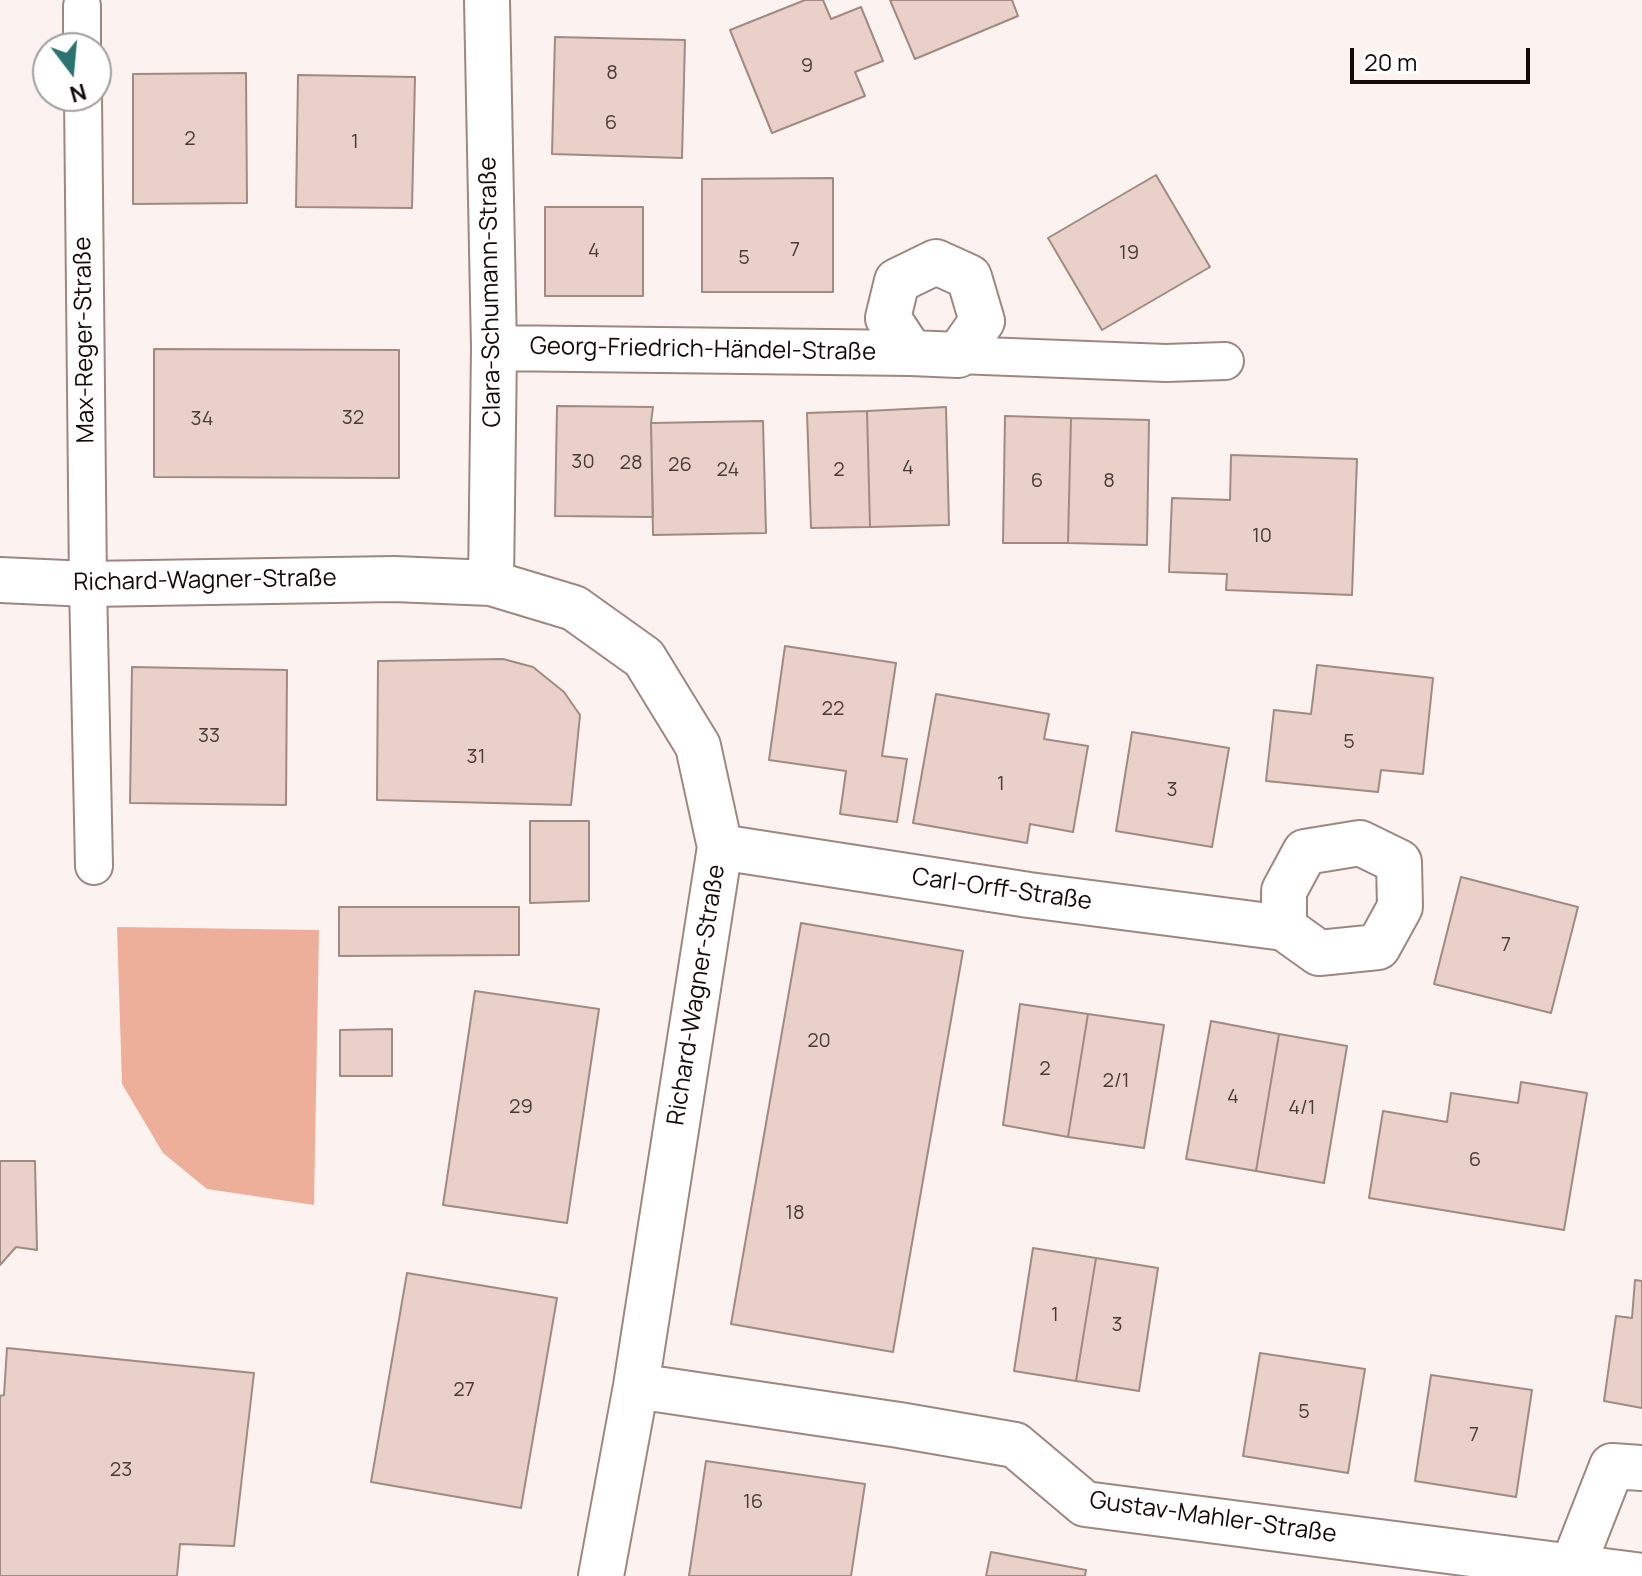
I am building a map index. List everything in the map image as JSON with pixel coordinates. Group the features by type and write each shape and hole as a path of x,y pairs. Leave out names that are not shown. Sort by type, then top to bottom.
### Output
{"street":[{"name":"Clara-Schumann-Straße","path":"487,0 494,348 491,583"},
{"name":"Georg-Friedrich-Händel-Straße","path":"494,348 958,355 982,321 969,277 936,262 897,281 888,318 911,353"},
{"name":"Richard-Wagner-Straße","path":"0,580 88,584 394,579 491,583 574,608 644,658 698,746 720,847 636,1386 601,1576"},
{"name":"Carl-Orff-Straße","path":"720,847 1029,895 1284,928"},
{"name":"Gustav-Mahler-Straße","path":"636,1386 884,1422 1015,1445 1085,1504 1642,1576"},
{"path":"1572,1568 1612,1466 1642,1468"}],"lane":[{"path":"82,6 82,32"},
{"name":"Max-Reger-Straße","path":"83,112 94,866"},
{"name":"Georg-Friedrich-Händel-Straße","path":"958,355 1166,363 1225,361"}],"shaded area":[{"path":"117,927 319,930 314,1205 207,1189 163,1153 122,1084"}],"building":[{"path":"805,0 823,0 831,19 861,7 883,61 855,72 865,96 772,133 730,30"},
{"path":"890,0 1012,0 1018,16 915,59"},
{"path":"555,37 685,40 682,158 552,154"},
{"path":"246,73 247,203 133,204 133,74"},
{"path":"298,75 415,77 412,208 296,207"},
{"path":"1156,175 1210,267 1102,330 1048,238"},
{"path":"833,178 833,292 702,292 702,179"},
{"path":"545,207 643,207 643,296 545,296"},
{"path":"154,349 399,350 399,478 154,477"},
{"path":"557,406 653,407 653,517 555,516"},
{"path":"946,407 949,525 870,527 867,411"},
{"path":"867,411 870,527 811,528 807,413"},
{"path":"1005,416 1071,418 1068,543 1003,543"},
{"path":"1071,418 1149,420 1147,545 1068,543"},
{"path":"763,421 766,533 653,535 651,423"},
{"path":"1231,455 1357,459 1352,595 1226,590 1227,574 1169,572 1172,498 1230,500"},
{"path":"785,646 896,663 882,756 907,759 897,822 840,814 846,771 769,760"},
{"path":"503,659 533,667 564,692 580,715 571,805 377,800 378,661"},
{"path":"1317,665 1433,678 1423,774 1381,770 1378,792 1266,781 1274,710 1311,714"},
{"path":"132,667 287,670 286,805 130,803"},
{"path":"936,694 1049,714 1044,739 1088,746 1073,832 1030,824 1027,843 913,823"},
{"path":"1132,732 1229,748 1212,847 1116,831"},
{"path":"530,821 589,821 589,901 530,903"},
{"path":"1461,877 1578,907 1551,1013 1434,984"},
{"path":"339,907 519,907 519,955 339,956"},
{"path":"801,923 963,951 893,1352 731,1324"},
{"path":"475,991 599,1009 567,1223 443,1205"},
{"path":"1020,1004 1088,1014 1068,1137 1003,1125"},
{"path":"1088,1014 1164,1025 1144,1148 1068,1137"},
{"path":"1211,1021 1279,1034 1256,1171 1186,1159"},
{"path":"392,1029 392,1076 340,1076 340,1030"},
{"path":"1279,1034 1347,1046 1324,1183 1256,1171"},
{"path":"1521,1082 1587,1093 1564,1230 1369,1198 1383,1111 1447,1122 1451,1093 1518,1103"},
{"path":"0,1161 35,1161 37,1250 16,1247 0,1265"},
{"path":"1033,1248 1096,1258 1076,1381 1014,1371"},
{"path":"1096,1258 1158,1268 1139,1391 1076,1381"},
{"path":"407,1273 557,1298 521,1508 371,1482"},
{"path":"1635,1280 1642,1281 1642,1408 1604,1401 1616,1316 1632,1318"},
{"path":"7,1348 254,1373 234,1546 180,1544 177,1576 0,1576 0,1396 4,1395"},
{"path":"1260,1353 1365,1369 1348,1473 1243,1456"},
{"path":"1431,1375 1532,1390 1516,1497 1415,1481"},
{"path":"706,1461 865,1484 851,1576 689,1576"},
{"path":"991,1552 1086,1570 1085,1576 986,1576"}]}
